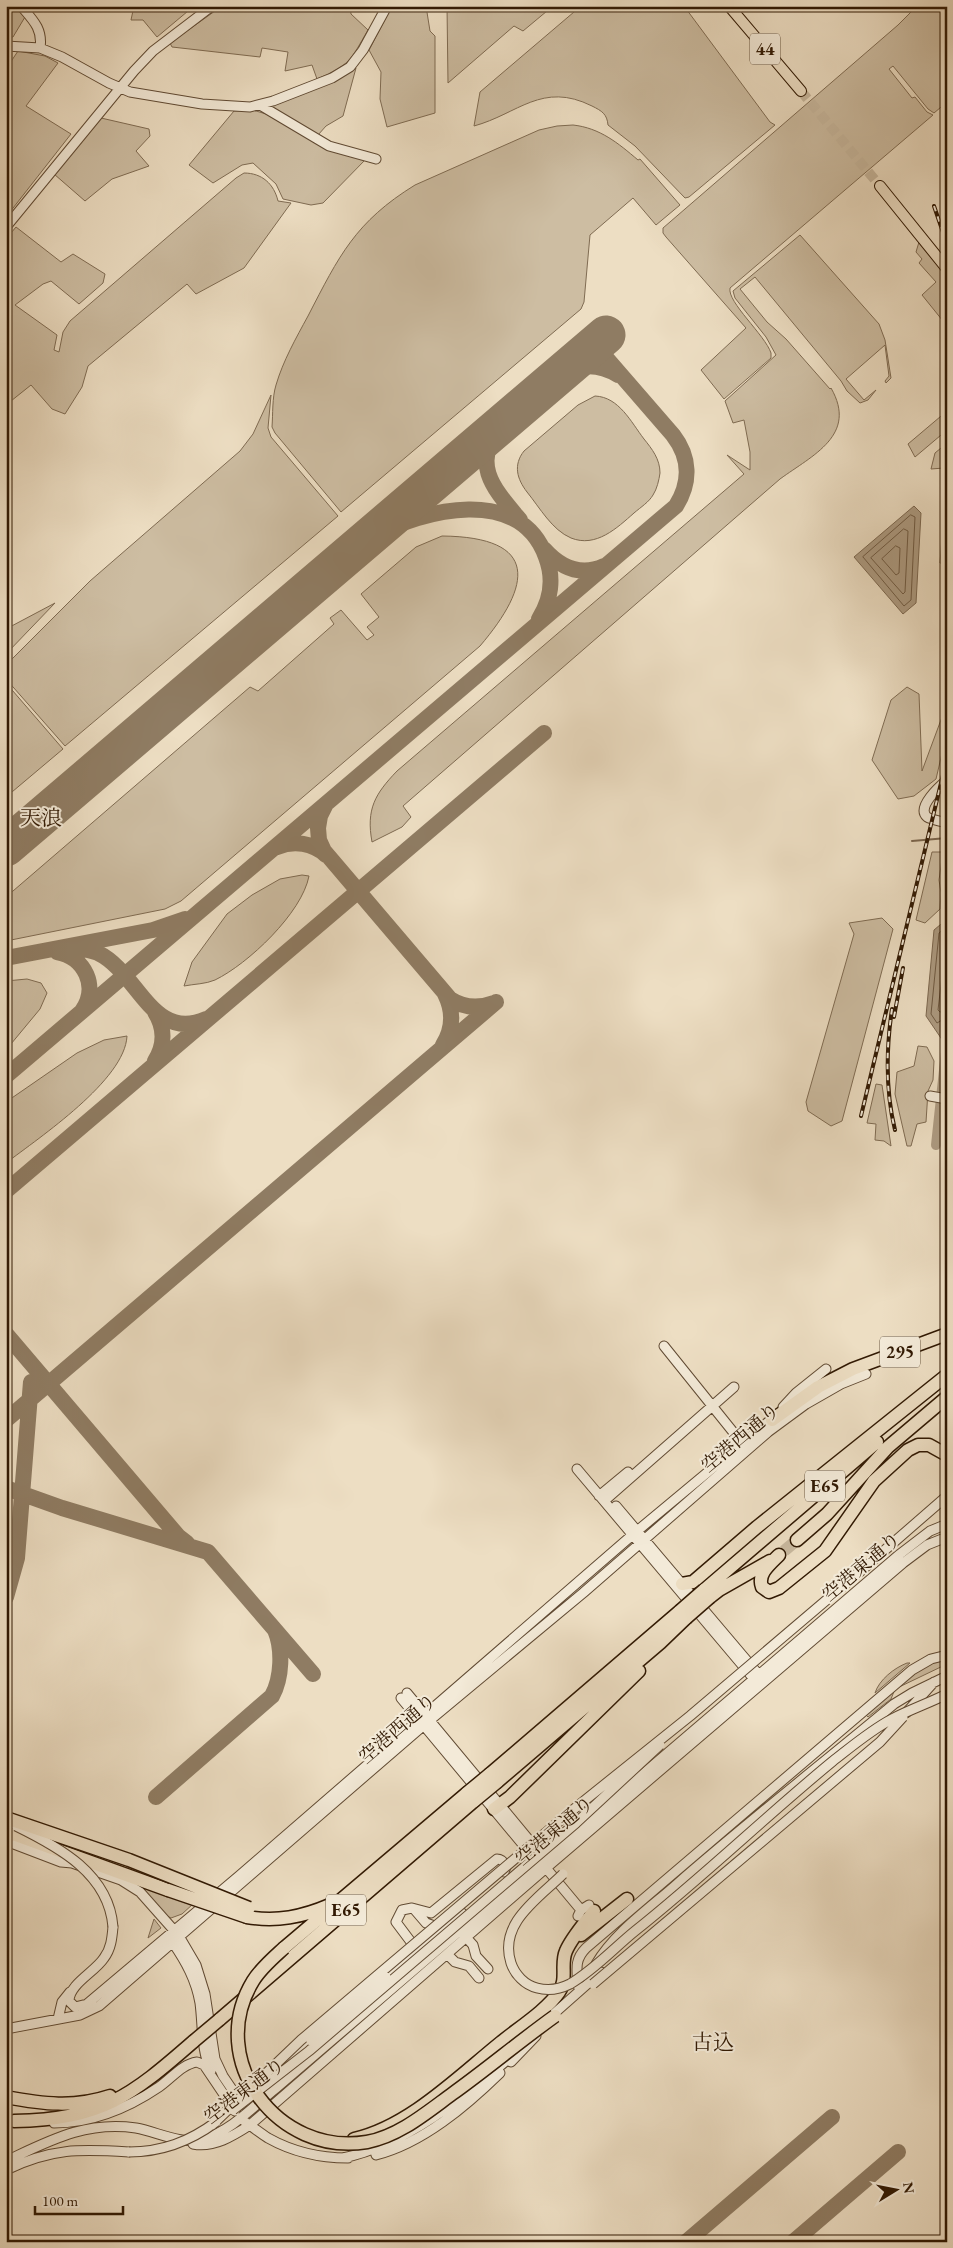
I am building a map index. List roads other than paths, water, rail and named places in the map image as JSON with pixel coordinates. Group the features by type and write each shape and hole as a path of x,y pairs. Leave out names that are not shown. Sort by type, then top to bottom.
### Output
{"highway":[{"name":"295","path":"772,1420 818,1387 853,1369 947,1334"},
{"path":"682,1584 692,1582 700,1576 757,1527 947,1375"},
{"name":"E65","path":"494,1778 947,1383"},
{"name":"E65","path":"797,1540 828,1514 888,1447 947,1397"},
{"name":"E65","path":"707,1593 719,1590 782,1553 766,1569 761,1578 762,1587 769,1592 779,1588 820,1556 874,1481 908,1450 918,1445 929,1445 947,1455"},
{"name":"E65","path":"361,1884 660,1643 683,1614"},
{"path":"498,1807 638,1672 660,1643"},
{"name":"E65","path":"199,2045 219,2020 471,1797"},
{"path":"6,1818 129,1860 248,1913"},
{"path":"6,1834 16,1835 168,1890 269,1920 291,1918 324,1908 361,1884"},
{"path":"361,1884 263,1967 247,1993 239,2023 238,2041 241,2059 254,2090 263,2104 282,2122 308,2136 332,2141 354,2144 384,2137 412,2123 555,2014"},
{"path":"573,1941 626,1899"},
{"path":"332,2141 364,2137 390,2125 425,2103 528,2021 559,1992 563,1983 566,1950 592,1908"},
{"path":"500,2045 528,2026 555,2014"},
{"path":"6,2097 53,2105 97,2100 128,2089 199,2045"},
{"path":"10,2120 64,2118 97,2113 135,2090 171,2062"}],"main road":[{"name":"44","path":"729,6 801,91"},
{"path":"880,186 947,269"}],"street":[{"path":"21,6 40,31 40,48"},
{"path":"6,227 119,88 153,51 212,6"},
{"path":"6,46 40,48 62,57 119,88 166,100 236,107 260,105 332,78 350,67 364,50 387,6"},
{"path":"260,105 329,146 376,159"},
{"path":"947,780 933,791 925,807 925,813 928,818 947,823"},
{"path":"930,1096 947,1099"},
{"path":"664,1346 745,1447"},
{"name":"空港西通り","path":"425,1720 642,1542 745,1447 796,1393 826,1369"},
{"name":"空港西通り","path":"175,1937 425,1720 635,1533 745,1447 806,1404 841,1384 866,1374"},
{"path":"604,1497 711,1404 734,1387"},
{"path":"579,1467 758,1679"},
{"path":"252,2092 947,1496"},
{"name":"空港東通り","path":"162,2134 184,2140 201,2140 216,2134 244,2115 543,1863 758,1679 900,1554 930,1531 947,1524"},
{"name":"空港東通り","path":"758,1679 914,1554 927,1545 947,1537"},
{"path":"642,1542 682,1584 758,1679"},
{"path":"578,1991 577,1962 586,1948 912,1670 931,1659 947,1655"},
{"path":"578,1991 603,1953 715,1852 894,1704 947,1676"},
{"path":"343,2158 377,2149 423,2124 490,2075 519,2050 578,1991 895,1724 934,1682"},
{"path":"563,1874 531,1904 512,1930 509,1939 510,1958 513,1968 524,1982 539,1989 562,1988 578,1979 834,1761 891,1720 947,1694"},
{"path":"404,1696 498,1807 543,1863 579,1913 592,1908"},
{"path":"6,1841 61,1862 72,1863 128,1882 140,1892 196,1965 203,1984 215,2059 250,2125 269,2138 292,2149 319,2157 369,2156 398,2148 438,2124 474,2097 555,2014 880,1742 906,1713"},
{"path":"6,2170 32,2159 63,2151 152,2151 173,2146 194,2137 212,2125 532,1861 631,1767"},
{"path":"252,2092 301,2040 631,1767"},
{"path":"6,1822 51,1844 89,1873 105,1896 111,1912 113,1927 111,1944 104,1958 62,2002 58,2019"},
{"path":"414,1909 426,1923 437,1927 441,1925 502,1875 506,1868 505,1863 500,1859 493,1860 431,1913 414,1909 402,1910 396,1922 417,1950"},
{"name":"空港東通り","path":"162,2134 189,2144 203,2145 229,2138 250,2125 467,1937 543,1863"},
{"path":"593,1984 613,1955 634,1932"},
{"path":"456,1935 464,1934 467,1937 473,1945 476,1956 488,1969"},
{"path":"72,1990 70,1995 72,2004 75,2007 83,2006 175,1937"},
{"path":"6,2029 80,2016 93,2011 175,1937"},
{"path":"175,1937 197,1988 199,2045 217,2083"},
{"path":"447,1954 455,1962 469,1966 479,1978"},
{"path":"185,2066 199,2045 211,2039"},
{"path":"97,2113 122,2108 149,2094 185,2066 191,2063 201,2063 244,2115"},
{"path":"6,2161 64,2134 88,2128 127,2127 162,2134"}],"water":[{"path":"914,506 921,513 916,603 903,614 854,557"},
{"path":"947,919 947,998 943,1041 926,1016 934,930"}],"waterway":[{"path":"912,841 947,838"},
{"path":"936,1145 947,1042"}],"tunnel":[{"path":"801,91 880,186"},
{"path":"784,1551 797,1540"}],"railway":[{"path":"934,206 947,244"},
{"path":"861,1116 947,758"},
{"path":"894,1017 903,968"},
{"path":"892,1009 888,1085 895,1130"}],"district":[{"name":"天浪","path":"41,818"},
{"name":"古込","path":"713,2042"}]}
